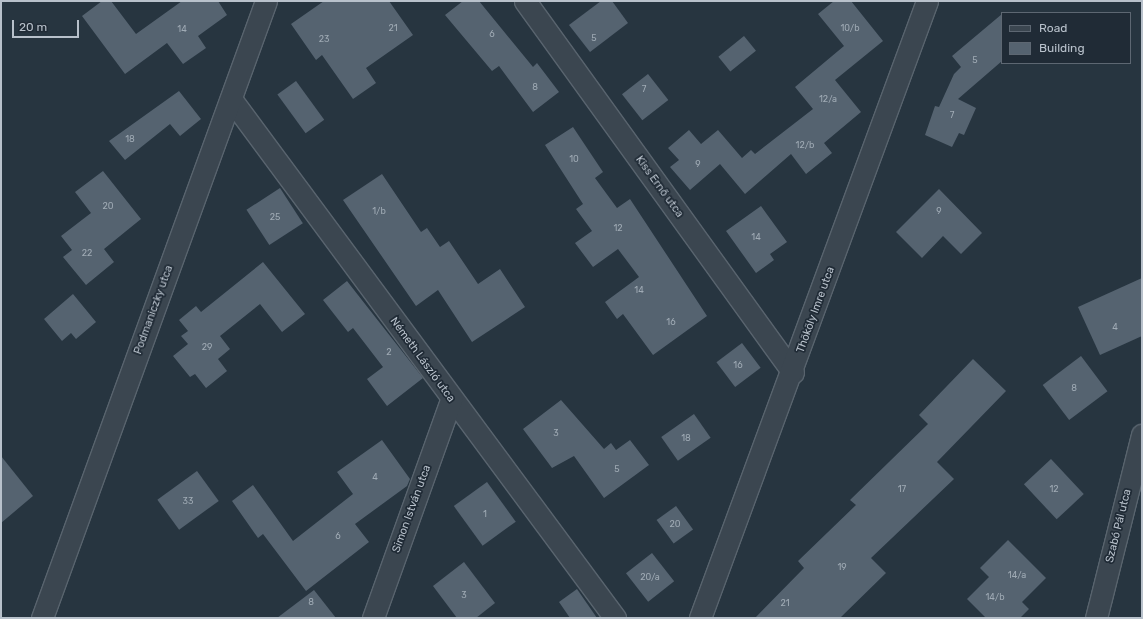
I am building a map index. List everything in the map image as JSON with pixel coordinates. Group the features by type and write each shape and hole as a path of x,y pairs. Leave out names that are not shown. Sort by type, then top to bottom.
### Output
{"street":[{"name":"Podmaniczky utca","path":"42,618 266,1"},
{"name":"Kiss Ernő utca","path":"524,1 793,373"},
{"name":"Thököly Imre utca","path":"700,618 793,373 927,1"},
{"name":"Németh László utca","path":"231,99 452,400 615,618"},
{"name":"Simon István utca","path":"373,618 452,400"},
{"name":"Szabó Pál utca","path":"1096,618 1142,435"}],"building":[{"path":"102,1 111,1 136,34 182,1 218,1 227,15 198,36 206,48 183,64 167,43 125,74 82,16"},
{"path":"324,1 389,1 413,35 366,68 376,83 353,99 322,55 316,60 291,24"},
{"path":"463,1 479,1 533,67 537,63 559,92 533,112 499,66 492,71 445,15"},
{"path":"601,1 612,1 628,23 590,52 569,25"},
{"path":"834,1 851,1 883,41 835,80 861,112 824,143 832,153 806,174 791,154 745,194 720,164 690,190 670,167 679,160 668,148 689,130 701,144 718,130 742,158 751,150 755,154 813,109 795,87 844,46 818,14"},
{"path":"1001,15 1001,62 958,99 976,108 964,135 959,133 952,147 925,135 935,106 939,107 954,74 961,67 952,56"},
{"path":"744,36 756,51 730,72 718,57"},
{"path":"648,74 668,100 642,120 622,94"},
{"path":"296,81 324,120 306,133 277,95"},
{"path":"179,91 201,119 180,136 170,124 125,160 109,141"},
{"path":"573,127 603,172 595,178 617,208 630,199 707,316 653,355 623,314 617,319 605,302 639,277 618,249 593,267 575,243 592,231 576,209 583,204 545,145"},
{"path":"103,171 141,219 104,249 114,262 86,285 63,257 72,250 61,236 91,213 75,192"},
{"path":"382,174 421,232 427,228 440,247 449,241 478,284 500,269 525,307 472,342 438,290 416,306 343,200"},
{"path":"280,188 303,223 269,245 246,210"},
{"path":"939,189 982,233 961,254 943,236 922,258 896,232"},
{"path":"761,206 787,242 770,254 774,260 756,273 726,231"},
{"path":"263,262 305,314 282,332 260,304 220,336 230,349 218,359 227,371 206,388 195,374 190,377 173,356 188,344 181,336 188,331 179,320 196,306 201,312"},
{"path":"1142,278 1142,336 1100,355 1078,307"},
{"path":"347,281 423,378 387,406 367,379 383,367 353,328 348,332 323,300"},
{"path":"73,294 96,322 76,339 71,333 62,341 44,319"},
{"path":"742,343 761,368 735,387 716,362"},
{"path":"1081,356 1107,391 1069,420 1043,385"},
{"path":"973,359 1006,391 937,462 954,479 871,558 886,573 840,618 755,618 804,568 798,561 856,505 850,500 928,424 919,415"},
{"path":"561,400 604,449 611,443 616,450 630,440 649,465 604,498 574,456 552,468 523,429"},
{"path":"694,414 711,438 678,461 661,437"},
{"path":"382,440 410,479 407,486 355,524 369,542 306,591 263,534 258,538 232,501 253,485 293,541 353,494 337,472"},
{"path":"1,456 33,496 1,523"},
{"path":"1051,459 1084,494 1057,519 1024,484"},
{"path":"197,471 219,501 179,530 157,500"},
{"path":"487,482 516,522 483,546 454,506"},
{"path":"676,506 693,529 674,544 657,520"},
{"path":"1008,540 1046,578 1022,602 1029,609 1020,618 986,618 967,599 989,577 980,568"},
{"path":"652,553 674,581 648,602 626,573"},
{"path":"464,562 495,603 476,618 457,618 433,586"},
{"path":"577,589 597,618 570,618 559,602"},
{"path":"314,590 336,618 277,618"}]}
